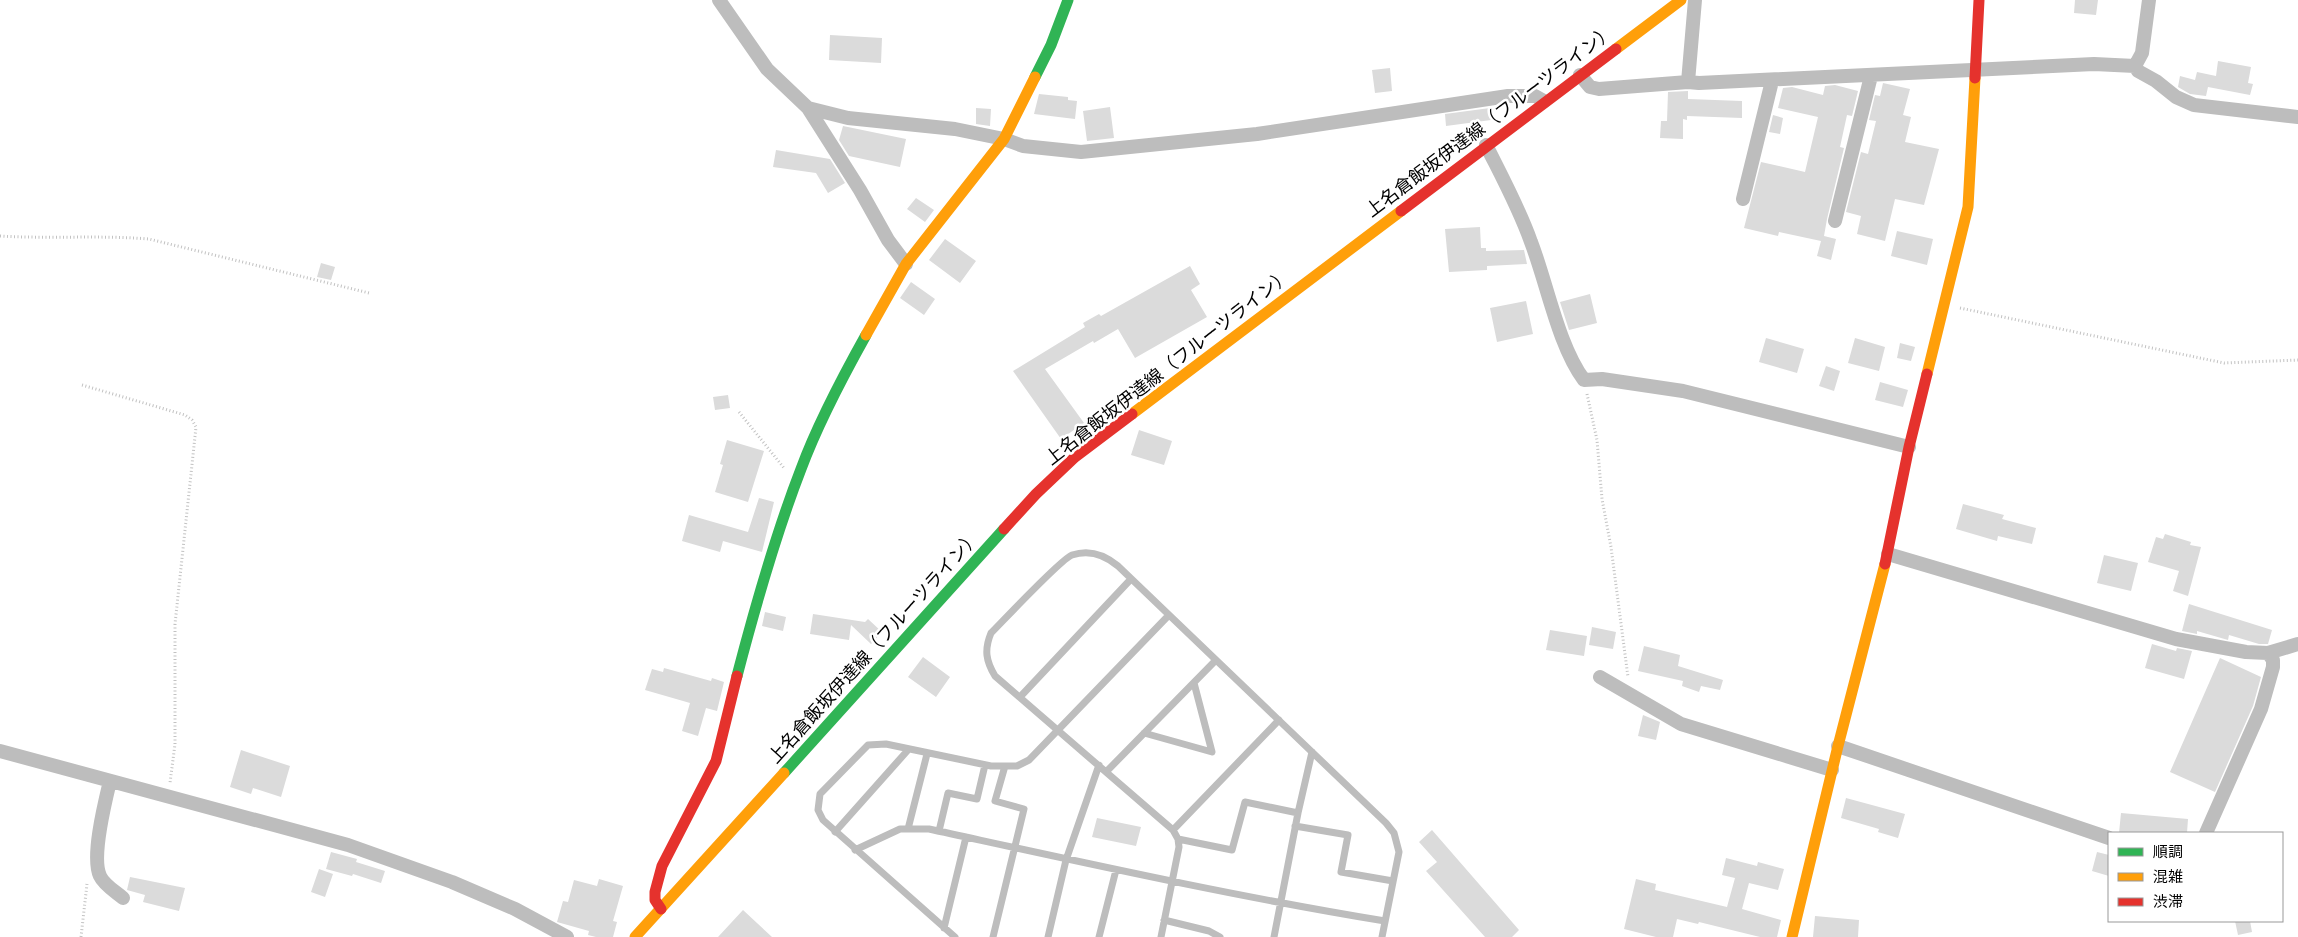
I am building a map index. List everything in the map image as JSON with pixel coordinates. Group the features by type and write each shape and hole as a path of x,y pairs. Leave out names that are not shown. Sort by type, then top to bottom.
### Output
{"street":[{"path":"719,0 766,69 808,108 860,190 888,240 906,264"},
{"path":"661,909 655,900 655,892 662,866 716,761 744,643 796,483 849,366 906,264 1004,139 1050,45 1068,0"},
{"name":"上名倉飯坂伊達線（フルーツライン）","path":"635,937 1036,494 1075,458 1544,101 1680,0"},
{"path":"1688,82 1695,0"},
{"path":"1792,937 1838,746 1888,554 1909,447 1968,207 1979,0"},
{"path":"2135,66 2142,52 2148,0"},
{"path":"1580,75 1590,87 1598,89 1688,82 1772,81 2094,64 2135,66"},
{"path":"2135,66 2138,71 2156,81 2176,97 2194,105 2298,117"},
{"path":"1835,221 1871,76"},
{"path":"1743,199 1772,81"},
{"path":"808,108 848,118 955,129 1004,139 1023,146 1082,152 1257,134 1508,96 1535,96 1544,101"},
{"path":"1486,145 1526,228 1552,308 1576,370 1584,380 1609,380 1683,391 1909,447"},
{"path":"1888,554 2176,639 2246,652 2268,653 2298,644"},
{"path":"2206,832 2264,701 2273,667 2273,660 2268,653"},
{"path":"1600,677 1681,724 1832,770"},
{"path":"1838,746 2108,838"},
{"path":"0,751 348,845 452,882 506,905 567,937"},
{"path":"110,781 100,821 98,869 103,881 123,898"}],"lane":[{"path":"1161,937 1178,839 1173,830 995,676 988,665 986,647 991,633 1070,556 1097,553 1107,557 1279,720 1394,833 1399,852 1382,937"},
{"path":"1020,697 1131,579"},
{"path":"955,937 835,832 818,810 820,794 868,745 886,744 985,765 1017,766 1029,760 1168,614"},
{"path":"1106,772 1216,660"},
{"path":"1144,734 1212,752 1194,683"},
{"path":"1173,830 1279,720"},
{"path":"835,832 908,750"},
{"path":"1274,937 1295,826 1312,752"},
{"path":"908,828 927,754"},
{"path":"939,831 948,792 977,799 985,765"},
{"path":"993,937 1024,809 996,801 1005,766"},
{"path":"1048,937 1066,860 1099,766"},
{"path":"1178,839 1232,850 1245,802 1298,813"},
{"path":"1295,826 1348,835 1341,872 1393,881"},
{"path":"855,850 908,828 939,831 1066,860 1280,904 1385,920"},
{"path":"944,928 966,837"},
{"path":"1099,937 1116,870"},
{"path":"1164,920 1209,931 1220,937"}],"path":[{"path":"0,236 51,239 123,237 149,239 369,293"},
{"path":"1945,305 2224,362 2298,360"},
{"path":"1584,380 1597,440 1602,499 1611,547 1630,695"},
{"path":"82,385 185,415 192,420 196,427 175,624 175,744 167,796"},
{"path":"739,412 796,483"}],"building":[{"path":"2075,0 2098,0 2096,15 2074,13"},
{"path":"830,35 882,38 881,63 829,60"},
{"path":"2218,61 2251,67 2248,83 2253,84 2250,95 2208,87 2206,96 2190,94 2178,87 2180,76 2195,80 2197,72 2216,76"},
{"path":"1390,68 1392,91 1375,93 1372,70"},
{"path":"1883,83 1910,89 1903,115 1911,117 1905,142 1939,149 1924,205 1895,199 1885,241 1857,234 1861,216 1846,212 1861,152 1868,154 1876,121 1869,120 1875,95 1880,96"},
{"path":"1835,85 1858,91 1852,116 1847,115 1840,147 1844,148 1824,236 1836,239 1831,260 1817,256 1821,241 1779,232 1778,236 1744,228 1761,162 1805,172 1818,117 1778,108 1783,88 1792,87 1823,95 1825,86"},
{"path":"1688,91 1688,99 1742,101 1742,118 1687,116 1687,120 1683,119 1683,139 1660,138 1661,121 1667,121 1668,92"},
{"path":"1039,94 1068,97 1068,100 1077,101 1075,119 1034,114"},
{"path":"1110,107 1114,138 1087,141 1083,111"},
{"path":"976,108 991,109 990,126 976,124"},
{"path":"1490,108 1491,120 1446,126 1445,114"},
{"path":"1773,115 1783,118 1780,134 1769,132"},
{"path":"843,126 906,139 900,167 849,156 839,140"},
{"path":"776,150 830,159 845,183 828,193 816,173 773,167"},
{"path":"916,198 934,210 925,222 907,209"},
{"path":"1480,227 1481,248 1486,248 1486,251 1524,250 1527,264 1487,266 1487,270 1449,272 1445,229"},
{"path":"1897,231 1933,239 1927,265 1891,256"},
{"path":"945,239 976,261 960,283 929,260"},
{"path":"321,263 335,267 331,280 317,277"},
{"path":"1190,266 1200,284 1191,290 1207,317 1135,358 1118,329 1045,369 1084,423 1061,439 1013,371 1085,327 1083,323 1099,314 1101,316"},
{"path":"911,282 935,299 924,315 900,298"},
{"path":"1590,294 1597,323 1569,330 1560,302"},
{"path":"1526,301 1533,334 1497,342 1490,308"},
{"path":"1766,338 1804,349 1797,373 1759,362"},
{"path":"1855,338 1885,347 1879,371 1848,363"},
{"path":"1900,343 1915,347 1911,361 1897,358"},
{"path":"1826,366 1840,371 1834,391 1819,386"},
{"path":"1880,382 1908,390 1903,407 1875,400"},
{"path":"728,395 730,408 715,410 713,397"},
{"path":"1139,430 1172,441 1164,465 1131,455"},
{"path":"727,440 764,451 748,502 715,492 723,465 720,464"},
{"path":"759,498 774,502 762,552 723,541 720,552 682,541 689,515 748,532"},
{"path":"1963,504 2004,515 2002,519 2036,528 2032,544 1998,536 1997,541 1956,529"},
{"path":"2165,534 2191,542 2190,545 2201,547 2188,596 2173,591 2179,571 2148,562 2156,537 2163,539"},
{"path":"2104,555 2138,563 2131,591 2097,583"},
{"path":"2189,604 2272,630 2268,644 2259,644 2229,635 2228,640 2197,631 2197,634 2182,631"},
{"path":"765,612 786,617 783,631 762,626"},
{"path":"813,614 865,622 868,619 882,632 871,644 851,625 849,640 810,634"},
{"path":"1592,627 1616,632 1613,649 1589,645"},
{"path":"1550,630 1587,636 1584,656 1546,650"},
{"path":"2152,644 2176,651 2177,648 2192,651 2184,679 2145,668"},
{"path":"1644,646 1680,655 1678,666 1723,680 1720,690 1701,686 1699,692 1682,686 1683,681 1638,671"},
{"path":"923,657 950,677 936,697 908,677"},
{"path":"2220,658 2261,677 2253,706 2215,792 2170,772"},
{"path":"664,668 711,681 712,678 724,682 717,711 706,708 698,736 682,731 690,703 645,690 652,669 663,672"},
{"path":"1643,715 1660,722 1656,740 1638,736"},
{"path":"241,750 290,766 281,797 253,788 251,794 230,787"},
{"path":"1846,798 1905,814 1898,838 1878,832 1879,829 1841,818"},
{"path":"2121,813 2188,819 2187,832 2119,832"},
{"path":"1097,818 1141,827 1136,846 1092,837"},
{"path":"1432,830 1519,930 1512,937 1485,937 1426,871 1437,862 1419,842"},
{"path":"331,852 357,859 356,862 385,871 381,883 353,874 352,876 326,869"},
{"path":"2097,852 2108,855 2108,876 2092,871"},
{"path":"1726,858 1757,866 1758,862 1784,869 1778,890 1749,883 1742,909 1781,920 1777,937 1760,937 1699,922 1698,924 1677,919 1673,937 1656,937 1624,929 1636,879 1656,884 1655,890 1727,907 1735,878 1722,875"},
{"path":"319,869 333,874 325,897 311,892"},
{"path":"130,877 185,888 179,911 143,902 145,895 127,890"},
{"path":"599,879 623,886 613,921 617,922 613,937 588,935 589,931 557,922 563,901 568,902 574,880 597,886"},
{"path":"743,910 772,937 718,937"},
{"path":"1815,916 1859,920 1858,937 1813,937"},
{"path":"2235,922 2250,922 2252,932 2238,935"}],"traffic: fast":[{"path":"1035,77 1051,45 1068,0"},
{"path":"737,676 766,572 801,469 831,401 866,335"},
{"path":"784,773 1004,529"}],"traffic: slow":[{"path":"1616,49 1681,0"},
{"path":"866,335 906,264 1004,139 1035,77"},
{"path":"1927,374 1968,207 1975,78"},
{"path":"1132,414 1401,211"},
{"path":"1792,937 1838,746 1885,564"},
{"path":"635,937 784,773"}],"traffic: jam":[{"path":"1975,78 1979,0"},
{"path":"1401,211 1616,49"},
{"path":"1885,564 1909,447 1927,374"},
{"path":"1004,529 1036,494 1075,457 1132,414"},
{"path":"661,909 655,900 655,892 662,866 716,761 737,676"}]}
